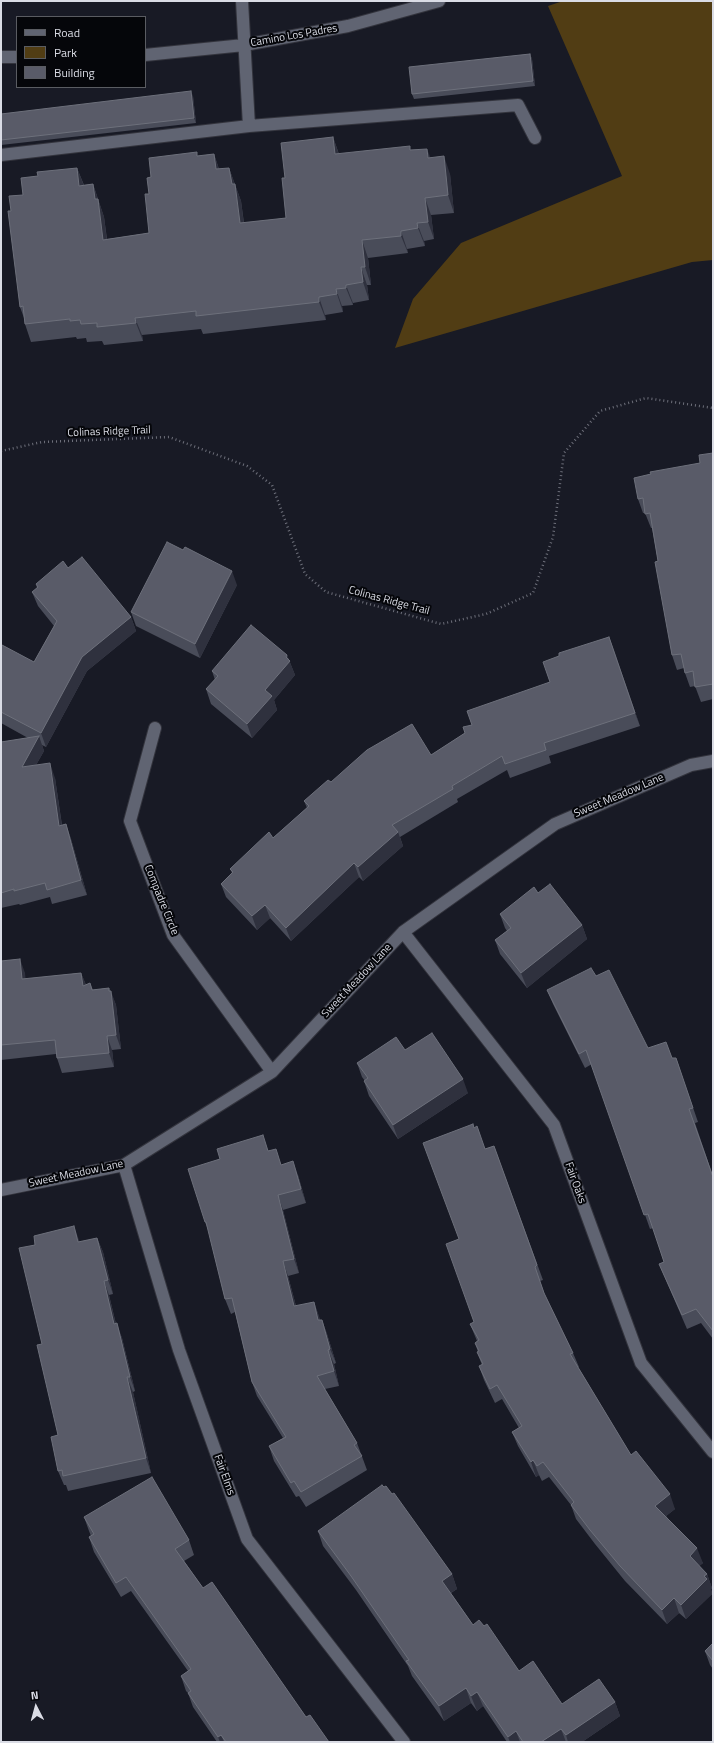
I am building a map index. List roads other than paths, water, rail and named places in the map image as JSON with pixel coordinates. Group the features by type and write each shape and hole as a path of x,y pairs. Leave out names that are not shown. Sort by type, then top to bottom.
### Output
{"street":[{"path":"242,1 249,126"},
{"name":"Camino Los Padres","path":"146,55 244,45 348,26 439,1"},
{"path":"1,57 16,57"},
{"path":"1,155 249,126 518,104 535,138"},
{"name":"Compadre Circle","path":"155,728 130,821 173,935 272,1072"},
{"name":"Sweet Meadow Lane","path":"1,1190 124,1165 272,1072 403,932 554,824 691,765 713,761"},
{"name":"Fair Oaks","path":"403,932 554,1125 641,1363 713,1452"},
{"name":"Fair Elms","path":"124,1165 179,1350 246,1539 404,1742"}]}
